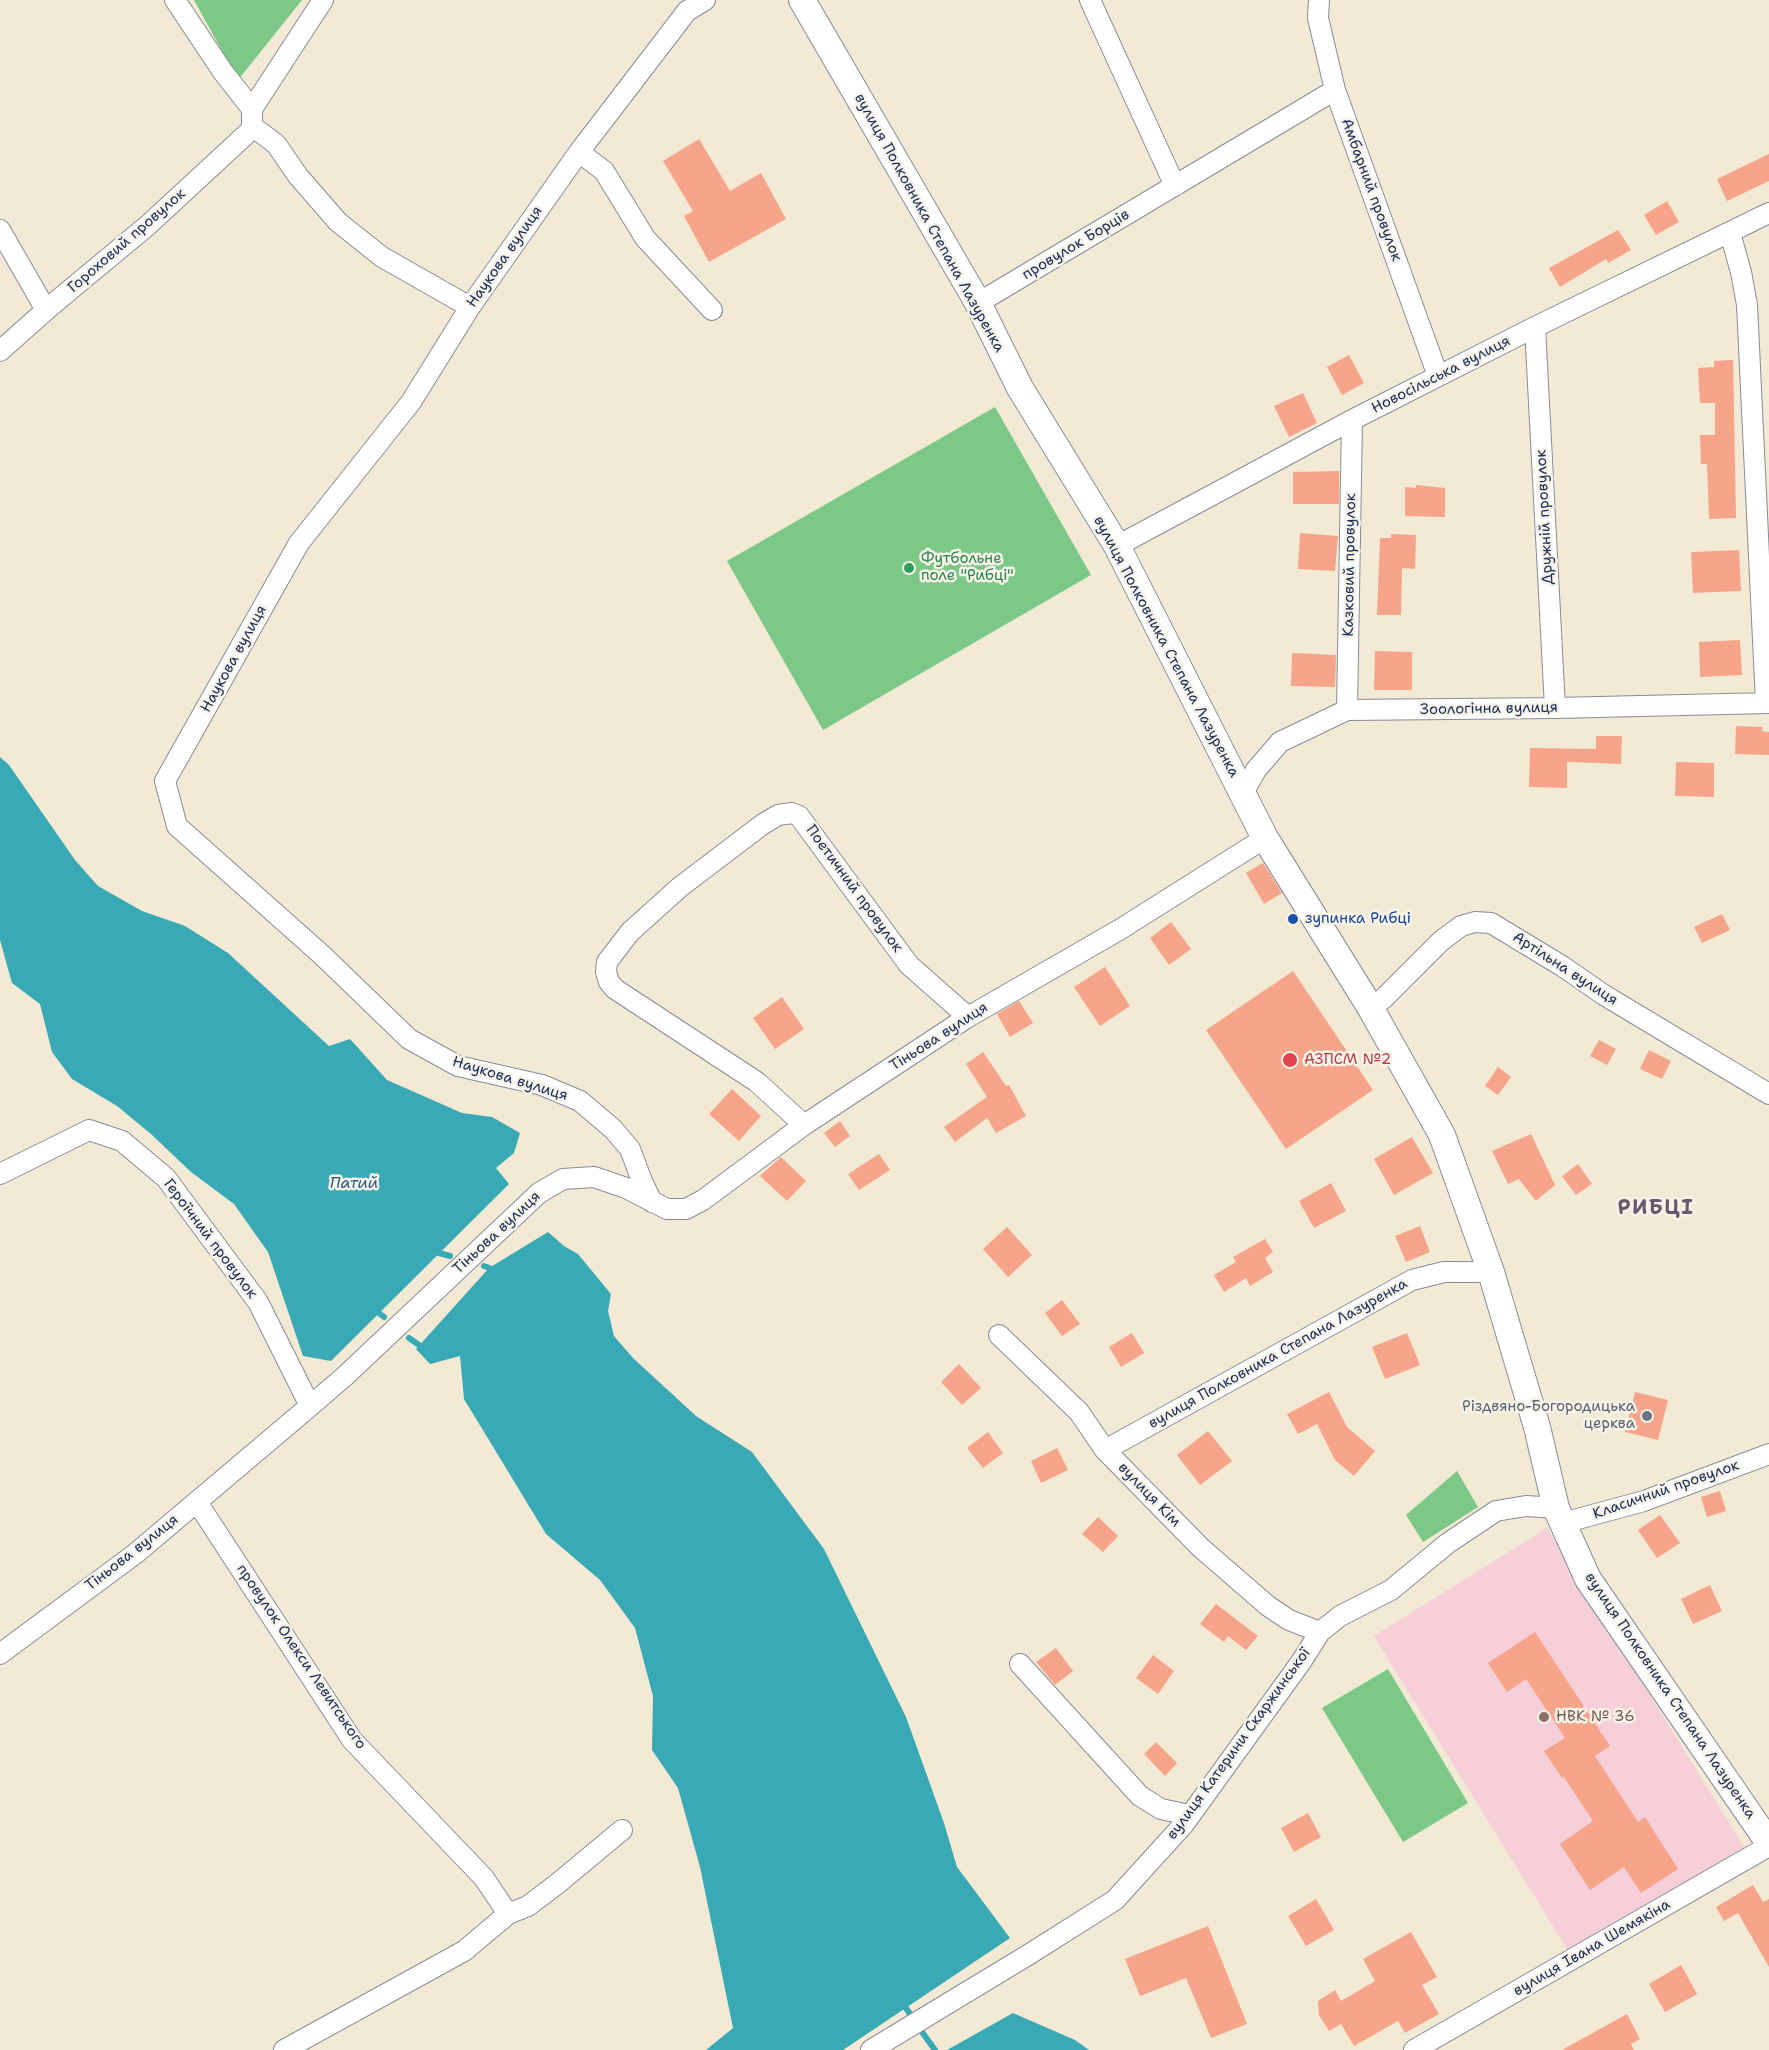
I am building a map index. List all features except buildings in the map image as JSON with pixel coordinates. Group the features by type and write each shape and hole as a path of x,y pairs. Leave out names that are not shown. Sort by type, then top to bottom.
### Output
{"street":[{"path":"175,0 223,72 252,121 276,144 298,176 338,222 382,258 470,307"},
{"name":"Гороховий провулок","path":"0,351 147,226 252,121 323,0"},
{"name":"Наукова вулиця","path":"652,1202 630,1149 613,1129 580,1101 542,1085 458,1066 409,1039 322,955 177,826 165,781 299,543 411,402 470,307 579,152 687,11 705,0"},
{"name":"вулиця Полковника Степана Лазуренка","path":"802,0 978,303 1020,388 1117,546 1265,838 1370,1007 1442,1135 1491,1272 1537,1427 1559,1514 1588,1579 1769,1845"},
{"path":"1090,0 1174,186"},
{"name":"Амбарний провулок","path":"1319,0 1318,18 1335,90 1438,376"},
{"name":"провулок Борців","path":"978,303 1335,90"},
{"path":"579,152 604,171 645,238 712,310"},
{"name":"Новосільська вулиця","path":"1117,546 1438,376 1769,213"},
{"path":"0,230 46,310"},
{"path":"1730,233 1747,305 1768,703"},
{"name":"Дружній провулок","path":"1535,327 1555,708"},
{"name":"Казковий провулок","path":"1347,710 1352,420"},
{"name":"Зоологічна вулиця","path":"1243,793 1256,770 1280,742 1347,710 1768,703"},
{"name":"Поетичний провулок","path":"804,1125 757,1082 615,989 609,982 606,972 607,962 630,932 680,887 763,824 778,815 792,813 799,816 909,965 968,1017"},
{"name":"Тіньова вулиця","path":"0,1654 135,1554 344,1377 538,1194 563,1179 594,1177 626,1188 667,1209 686,1209 804,1125 968,1017 1119,930 1265,838"},
{"name":"Артільна вулиця","path":"1370,1007 1383,999 1441,941 1461,926 1475,922 1491,923 1562,966 1604,995 1769,1094"},
{"name":"Героїчний провулок","path":"0,1174 89,1130 122,1141 165,1178 258,1302 309,1406"},
{"name":"вулиця Полковника Степана Лазуренка","path":"1105,1450 1412,1280 1444,1272 1491,1272"},
{"name":"вулиця Кім","path":"999,1335 1079,1412 1105,1450 1200,1547 1259,1599 1289,1620 1320,1632"},
{"name":"Класичний провулок","path":"1559,1514 1574,1520 1644,1500 1769,1454"},
{"name":"провулок Олекси Левитського","path":"196,1502 352,1740 484,1878 508,1914"},
{"name":"вулиця Катерини Скаржинської","path":"871,2050 1115,1900 1189,1815 1301,1662 1320,1632 1340,1616 1391,1590 1448,1543 1496,1510 1526,1506 1559,1514"},
{"path":"1020,1664 1140,1796 1161,1809 1189,1815"},
{"path":"284,2050 464,1951 508,1914 528,1906 621,1830"},
{"name":"вулиця Івана Шемякіна","path":"1414,2050 1769,1845"}],"shaded area":[{"name":"НВК № 36","path":"1547,1528 1744,1847 1570,1954 1374,1636"}],"green space":[{"path":"194,0 302,0 238,80"},
{"name":"Футбольне поле \"Рибці\"","path":"995,407 1091,575 823,730 727,561"},
{"path":"1457,1471 1478,1507 1423,1542 1406,1515"},
{"path":"1388,1669 1468,1803 1403,1842 1322,1708"}],"water":[{"name":"Патий","path":"0,757 9,765 75,860 98,886 142,911 185,926 228,953 329,1046 350,1039 387,1080 462,1113 492,1117 520,1133 514,1153 496,1168 509,1184 331,1361 303,1356 268,1252 234,1204 191,1172 117,1106 72,1079 52,1052 40,1004 12,983 0,940"},
{"path":"548,1232 564,1246 578,1254 611,1294 608,1311 614,1336 633,1358 696,1416 752,1452 824,1549 906,1717 944,1823 957,1867 1010,1938 843,2050 706,2050 733,2028 700,1867 678,1788 652,1750 653,1696 635,1628 600,1580 546,1534 464,1399 460,1356 430,1364 416,1349 489,1268"},
{"path":"1013,2013 1075,2040 1089,2050 947,2050"}],"waterway":[{"path":"439,1253 450,1256"},
{"path":"484,1266 489,1268"},
{"path":"379,1313 384,1317"},
{"path":"409,1338 419,1345"},
{"path":"906,2008 910,2014"},
{"path":"922,2032 935,2050"}],"place":[{"name":"Футбольне поле \"Рибці\"","path":"909,568"},
{"name":"зупинка Рибці","path":"1293,919"},
{"name":"АЗПСМ №2","path":"1290,1060"},
{"name":"Різдвяно-Богородицька церква","path":"1647,1416"},
{"name":"НВК № 36","path":"1544,1717"}],"district":[{"name":"РИБЦІ","path":"1656,1209"}]}
